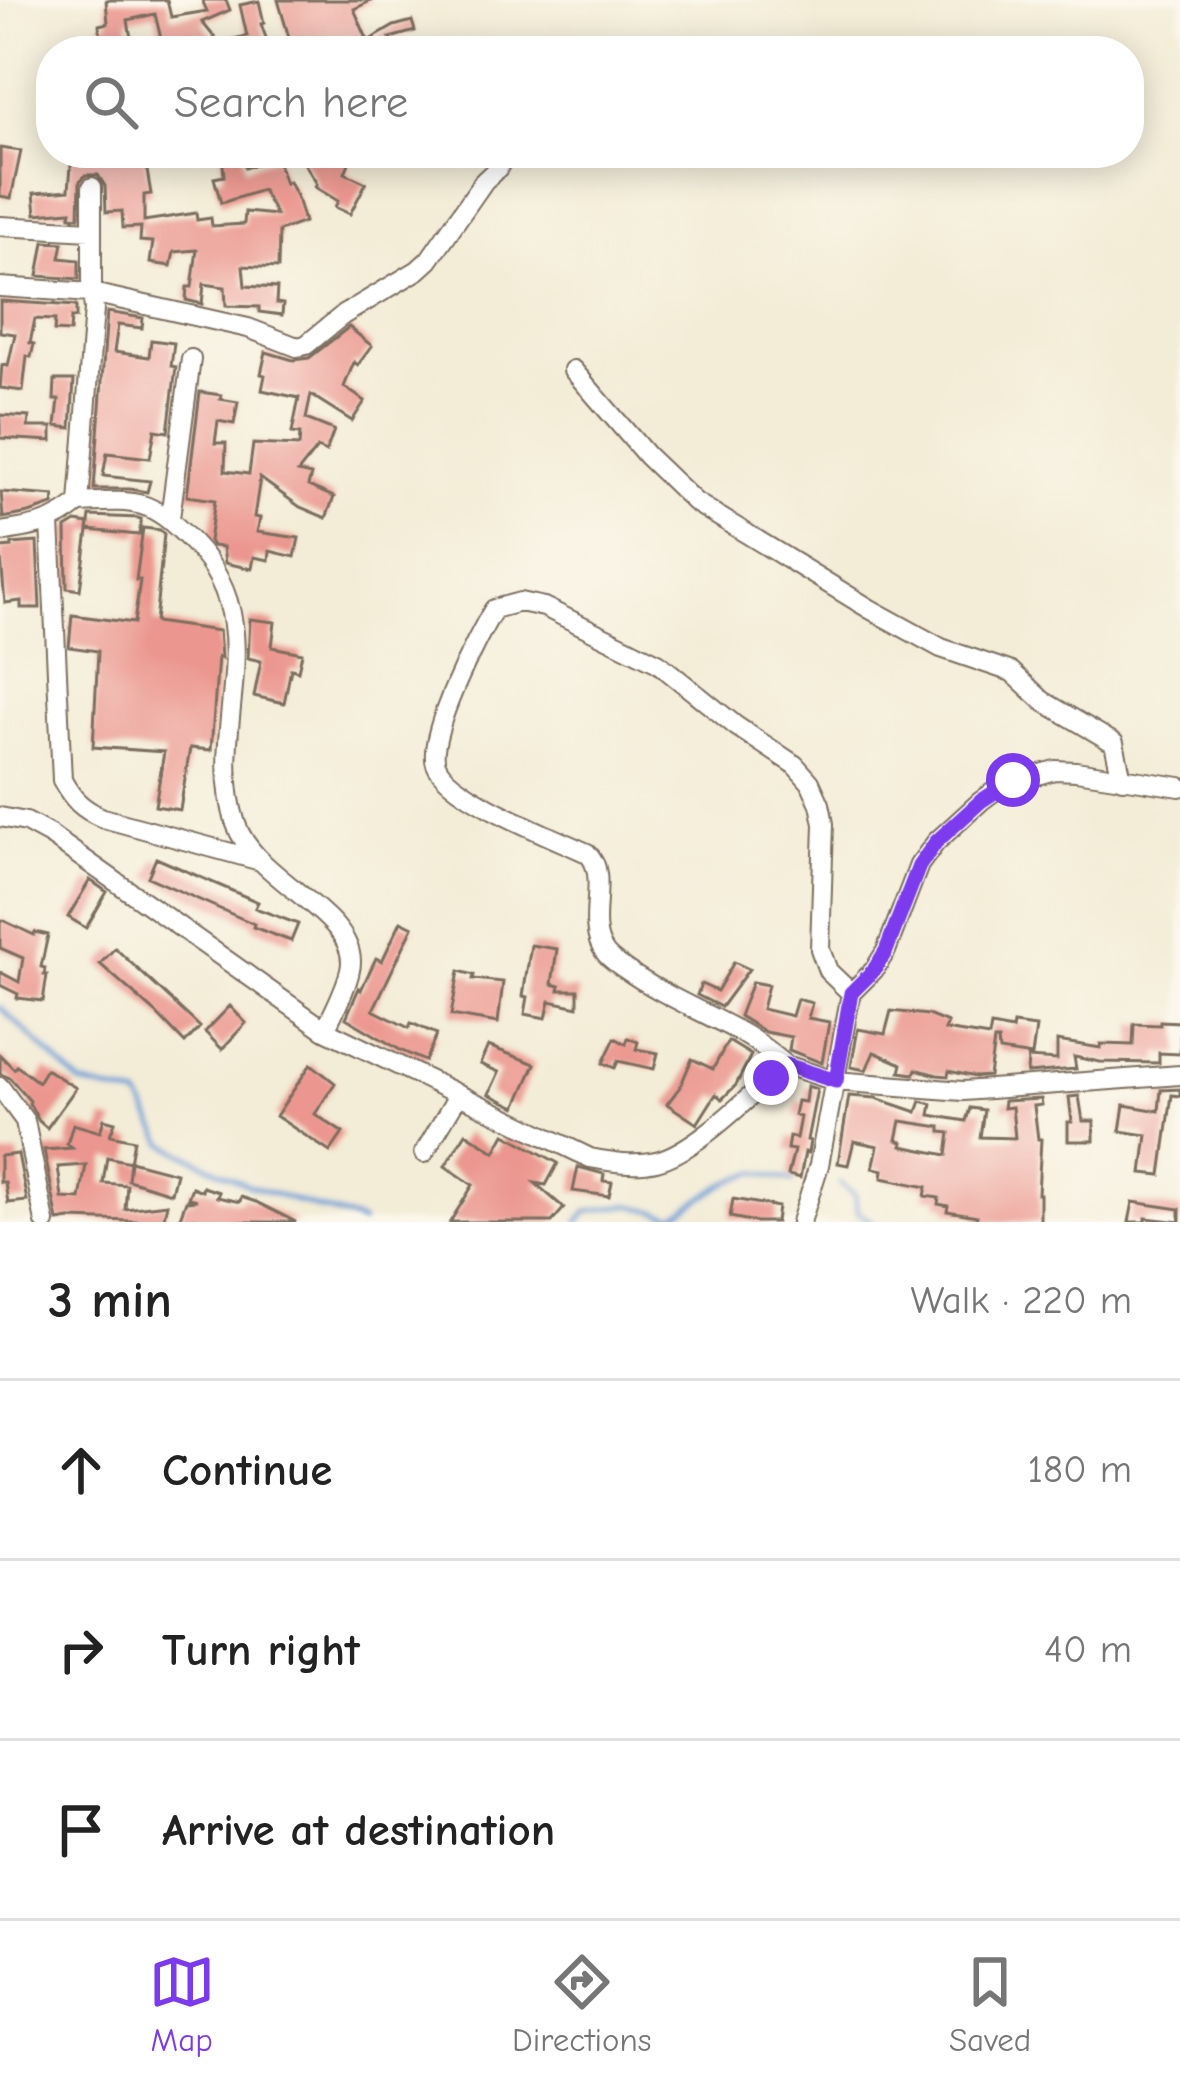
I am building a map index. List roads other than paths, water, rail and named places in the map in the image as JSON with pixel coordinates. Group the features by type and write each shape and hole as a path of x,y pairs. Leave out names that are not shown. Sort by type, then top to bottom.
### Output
{"street":[{"path":"0,287 92,292 248,328 297,347 306,345 343,315 429,260 484,181 499,168"},
{"path":"79,503 94,309 92,187"},
{"path":"0,226 91,231"},
{"path":"170,518 190,359"},
{"path":"573,370 646,456 695,502 941,648 1020,677 1043,700 1114,743 1122,779"},
{"path":"0,532 50,523 79,503 132,500 170,518 214,569 233,612 236,647 229,743 236,823 257,860 328,918 349,949 351,965 325,1030"},
{"path":"50,523 62,780 72,798 103,818 257,860"},
{"path":"851,993 829,971 820,949 824,824 810,782 795,765 736,726 658,663 544,608 520,602 494,609 456,682 435,763 442,775 486,807 594,859 595,921 605,955 667,997 739,1031 786,1065 836,1081 963,1091 1180,1075"},
{"path":"801,1222 819,1165 851,993 886,951 925,855 981,801 1013,780 1055,770 1180,787"},
{"path":"0,818 26,822 50,835 325,1030 590,1158 653,1162 691,1145 786,1065"},
{"path":"0,1088 25,1121 45,1222"},
{"path":"424,1153 459,1094"},
{"path":"0,1115 25,1121"}],"waterway":[{"path":"0,1007 81,1084 140,1098 165,1144 249,1186 362,1222"},
{"path":"578,1222 588,1211 629,1205 675,1216 724,1184 755,1172 793,1181"},
{"path":"840,1183 855,1195 857,1211 872,1222"},
{"path":"919,1222 924,1222"}]}
